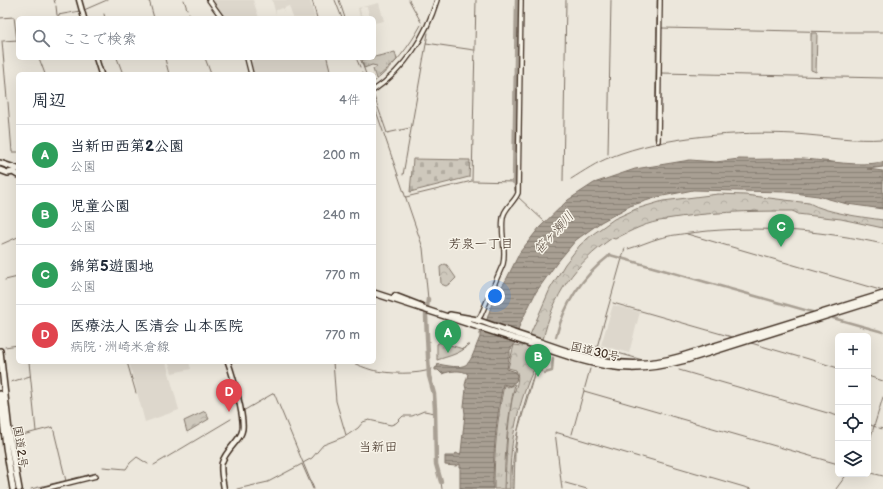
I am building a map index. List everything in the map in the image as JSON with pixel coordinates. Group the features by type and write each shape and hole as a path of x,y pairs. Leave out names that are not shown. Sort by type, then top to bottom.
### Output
{"highway":[{"path":"0,163 16,171"},
{"path":"0,169 8,173 16,171"},
{"name":"国道30号","path":"376,290 428,309"},
{"name":"国道30号","path":"376,294 478,324 598,365 621,368 646,368 686,360 883,298"},
{"name":"国道30号","path":"546,346 592,359 619,364 641,364 664,361 883,294"},
{"path":"0,351 10,440 18,489"},
{"name":"国道2号","path":"0,360 7,447 18,489"},
{"path":"619,364 622,366 646,368"},
{"name":"国道2号","path":"0,394 13,489"},
{"path":"0,423 10,489"}],"main road":[{"path":"79,0 83,16"},
{"path":"97,60 100,72"},
{"path":"224,489 221,468 222,461 240,436 243,427 228,364"}],"street":[{"path":"208,0 220,16"},
{"path":"376,88 392,75 414,50 429,21 437,0"},
{"path":"478,324 503,264 504,214 517,194 521,0"},
{"path":"658,141 660,0"},
{"path":"248,60 250,72"},
{"path":"544,364 546,346"},
{"path":"44,489 96,476"}],"shaded area":[{"path":"212,0 253,0 258,16 224,16"},
{"path":"272,0 310,0 314,16 292,16 289,6 284,8 284,12 283,8 276,10 276,14"},
{"path":"379,3 384,21 376,23 376,16 369,16 367,7 362,7"},
{"path":"362,7 360,9 362,16 360,16 358,8"},
{"path":"327,60 330,72 254,72 251,62"},
{"path":"613,305 640,312 629,353 601,345"},
{"path":"130,364 167,364 179,410 145,422"},
{"path":"169,364 190,364 191,369 172,373"}],"green space":[{"path":"811,33 817,33 816,72 811,70"},
{"path":"395,52 397,60 376,79 376,72 374,72 373,69 377,66 372,65 364,68 362,60 376,60 376,57"},
{"path":"413,159 470,160 469,177 410,192"},
{"path":"718,194 745,195 809,203 835,212 883,220 883,228 841,219 797,214 792,211 713,213 666,219 640,227 615,239 612,238 587,258 567,282 559,294 553,308 547,323 541,350 541,367 533,371 518,414 512,443 510,489 505,489 509,422 512,400 518,378 516,370 508,368 514,345 523,346 526,344 550,289 565,264 580,245 614,219 636,209 663,201"},
{"path":"445,264 456,278 446,286 441,284 440,267"},
{"path":"440,342 463,349 469,345 458,353 437,360 437,344"},
{"path":"542,369 542,371 535,374 533,379 518,430 534,374"},
{"path":"515,384 507,436 504,489 494,489 496,437 504,385 508,387"},
{"path":"205,411 209,419 187,432 184,421"},
{"path":"518,430 515,453 514,489 512,489 512,474"}],"water":[{"name":"笹ヶ瀬川","path":"739,159 804,159 853,164 883,162 883,167 867,169 883,171 883,209 847,204 818,196 786,192 693,190 658,197 630,206 601,222 576,240 556,264 536,292 520,324 514,345 510,350 507,369 516,372 516,381 510,386 503,384 498,410 495,436 493,489 460,489 460,464 456,466 445,465 445,456 454,456 456,453 460,455 461,452 465,414 465,385 468,374 462,371 455,371 442,374 438,370 435,370 435,368 438,364 457,367 463,366 470,360 480,337 480,333 483,332 493,300 506,280 520,252 539,228 568,200 594,183 635,169 690,160 716,162"}],"waterway":[{"path":"84,10 107,0"},
{"path":"149,0 153,16"},
{"path":"184,0 187,9"},
{"path":"312,0 316,16"},
{"path":"335,0 341,16"},
{"path":"339,0 344,16"},
{"path":"409,0 421,22"},
{"path":"472,180 476,0"},
{"path":"514,182 517,0"},
{"path":"563,181 566,0"},
{"path":"608,154 611,0"},
{"path":"655,139 657,0"},
{"path":"56,6 57,15"},
{"path":"58,16 80,11"},
{"path":"0,18 14,17 16,33"},
{"path":"376,80 400,56 421,25"},
{"path":"662,28 843,32"},
{"path":"845,32 883,32"},
{"path":"403,175 428,33"},
{"path":"3,41 16,40"},
{"path":"2,41 7,99"},
{"path":"426,43 474,50"},
{"path":"40,60 44,72"},
{"path":"99,60 102,72"},
{"path":"118,60 122,72"},
{"path":"165,60 168,72"},
{"path":"206,60 210,72"},
{"path":"328,60 330,72"},
{"path":"357,60 360,67"},
{"path":"361,60 365,72"},
{"path":"661,73 883,78"},
{"path":"8,102 12,152 16,152"},
{"path":"376,102 387,133 410,128"},
{"path":"376,111 423,248 428,299"},
{"path":"571,179 601,161 631,150 654,144 701,136 773,133 850,139 883,139"},
{"path":"406,197 472,181 514,182 515,191 517,194"},
{"name":"笹ヶ瀬川","path":"518,197 545,222"},
{"path":"628,249 656,239 672,236 708,231 752,229 774,229 818,233 883,244"},
{"path":"687,234 880,290"},
{"path":"2,244 16,238"},
{"path":"595,354 625,248"},
{"path":"556,337 569,302 583,281 610,255 812,312"},
{"path":"5,280 16,277"},
{"path":"428,299 426,316 429,376 434,394 436,464 441,482"},
{"path":"613,303 732,337"},
{"path":"833,318 883,332"},
{"path":"751,343 799,357"},
{"path":"5,347 16,345"},
{"path":"597,347 646,361"},
{"path":"802,357 835,367"},
{"path":"545,373 552,371 553,358"},
{"path":"29,364 36,431"},
{"path":"128,364 136,393"},
{"path":"232,364 242,406"},
{"path":"333,364 336,401 346,435"},
{"path":"356,364 372,370 386,372 411,373 432,369"},
{"path":"572,434 590,369"},
{"path":"679,370 835,415"},
{"path":"11,382 30,376"},
{"path":"871,377 883,381"},
{"path":"584,391 835,463"},
{"path":"243,411 274,393 314,489"},
{"path":"870,441 883,397"},
{"path":"303,463 312,458 323,445 346,436 358,428 363,422 369,420 391,425 396,423 403,416 412,416 424,411 435,413"},
{"path":"154,465 231,419"},
{"path":"871,425 876,427"},
{"path":"15,437 53,427 66,481"},
{"path":"879,428 883,429"},
{"path":"562,489 555,432 639,457"},
{"path":"103,467 126,469 137,457 148,464"},
{"path":"642,457 751,489"},
{"path":"237,489 268,482 302,464 313,489"},
{"path":"31,489 96,473"},
{"path":"871,473 883,476"},
{"path":"836,489 845,477"},
{"path":"441,482 442,489"},
{"path":"562,482 587,489"}],"place":[{"name":"錦第5遊園地","path":"781,247"},
{"name":"当新田西第2公園","path":"448,353"},
{"name":"児童公園","path":"538,377"},
{"name":"医療法人 医清会 山本医院","path":"229,412"}],"district":[{"name":"芳泉一丁目","path":"481,244"},
{"name":"当新田","path":"378,447"}]}
